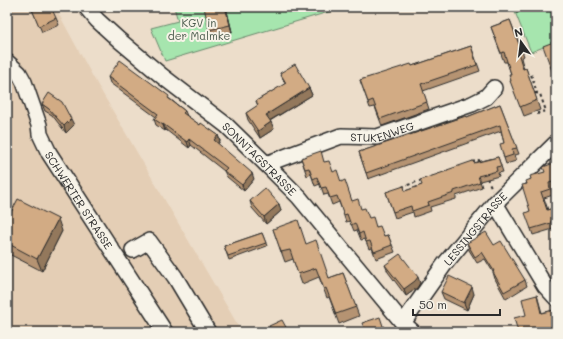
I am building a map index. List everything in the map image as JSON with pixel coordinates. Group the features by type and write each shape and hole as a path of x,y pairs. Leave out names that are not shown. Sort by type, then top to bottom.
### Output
{"street":[{"name":"SONNTAGSTRASSE","path":"86,7 97,20 119,40 162,76 226,125 266,164 299,197 408,327"},
{"name":"SCHWERTER STRASSE","path":"7,62 15,69 24,82 39,125 40,134 49,153 165,332"},
{"name":"STUKENWEG","path":"266,164 341,136 377,137 472,104 486,97 494,88"},
{"name":"LESSINGSTRASSE","path":"408,327 444,266 496,202 556,143"},
{"path":"496,202 545,286 556,298"},
{"path":"133,250 149,241 175,277 208,332"},
{"path":"153,296 176,332"}],"path":[{"path":"516,13 531,7"},
{"path":"520,78 531,74 536,93 540,94 546,111 538,113 538,117"},
{"path":"472,162 479,160 482,167"},
{"path":"402,187 451,170"},
{"path":"485,174 496,202"}],"shaded area":[{"path":"7,7 55,7 93,77 241,332 7,332"}],"green space":[{"name":"KGV in der Malmke","path":"174,7 345,7 165,61 151,28 178,21"},
{"path":"513,7 556,7 556,42 531,52"}],"building":[{"path":"31,7 51,7 56,18 39,26"},
{"path":"204,7 225,7 230,25 209,30"},
{"path":"510,20 520,47 517,49 523,69 526,68 537,100 520,107 510,81 509,74 511,74 504,52 501,53 491,27"},
{"path":"556,41 556,82 543,46"},
{"path":"471,46 477,65 421,84 427,102 380,119 373,100 368,102 360,80 411,64 412,66"},
{"path":"120,60 169,96 168,98 185,111 183,113 218,135 214,140 252,173 242,185 224,171 227,168 189,139 187,142 154,119 158,114 108,77"},
{"path":"295,64 309,88 266,115 271,122 258,131 246,113 258,105 256,101 286,83 280,73"},
{"path":"49,93 62,102 71,119 64,126 49,109 42,104"},
{"path":"500,104 517,148 512,149 513,155 504,158 500,144 504,143 500,125 366,173 359,152 466,116 467,117"},
{"path":"321,151 324,162 329,161 333,172 337,170 341,182 345,180 352,201 358,199 361,209 365,208 369,218 373,217 376,227 380,226 384,236 388,235 392,245 374,252 370,241 366,242 363,232 359,234 355,223 351,225 347,214 344,215 337,196 330,198 326,187 321,188 317,177 313,179 309,168 305,169 301,158"},
{"path":"556,156 556,181 549,183 550,189 541,192 547,210 556,207 556,220 531,229 525,213 530,211 522,185 527,184 526,181 531,179 530,176 545,172 543,167 554,163 552,158"},
{"path":"498,157 501,166 496,167 497,171 478,176 480,182 428,202 429,205 412,211 411,206 393,212 386,192 404,186 405,191 422,185 420,180 447,170 473,161 474,163"},
{"path":"265,188 279,204 264,217 250,201"},
{"path":"18,199 58,219 37,259 7,243 7,220"},
{"path":"298,220 306,244 316,240 329,278 343,273 356,307 336,314 316,268 298,274 290,250 281,252 273,229"},
{"path":"486,232 494,245 501,241 525,280 504,292 493,272 494,271 482,252 475,257 467,243"},
{"path":"262,233 266,243 228,256 224,246"},
{"path":"400,254 418,277 404,289 385,265"},
{"path":"449,276 472,287 464,303 441,292"},
{"path":"537,295 541,313 554,310 556,318 556,332 553,332 552,329 540,332 518,332 514,318 526,315 522,299"},
{"path":"380,317 385,332 366,332 362,323"},
{"path":"282,320 288,331 273,332 269,326"}]}
